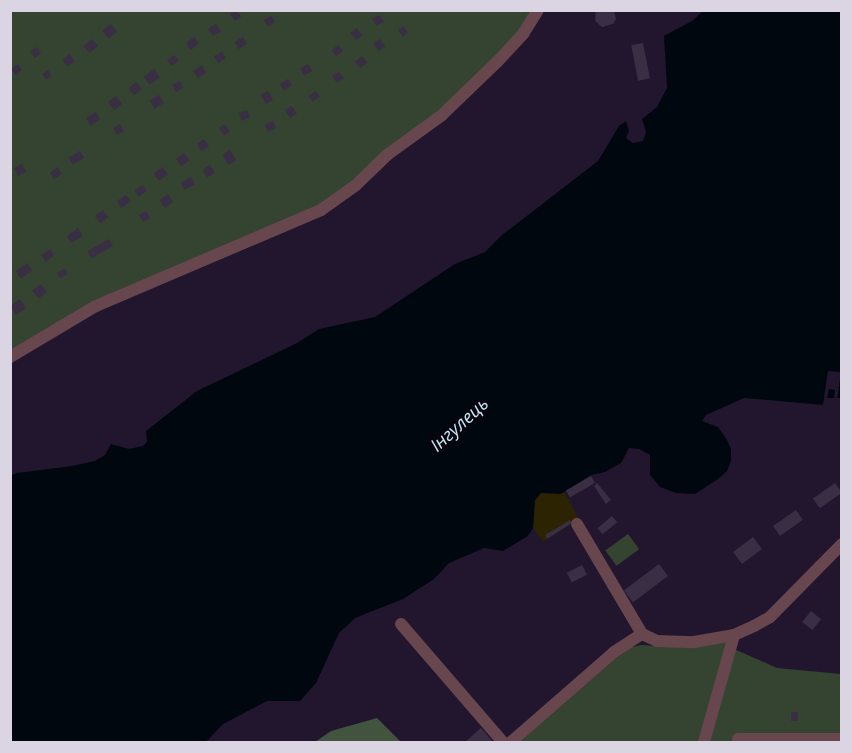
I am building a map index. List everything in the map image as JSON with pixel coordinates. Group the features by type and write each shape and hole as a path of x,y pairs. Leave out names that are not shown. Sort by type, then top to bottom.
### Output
{"street":[{"path":"10,357 96,306 321,210 356,184 387,155 442,115 523,34 538,10"},
{"path":"577,524 642,634 657,642 694,642 734,634 770,617 842,544"},
{"path":"401,624 503,742"},
{"path":"511,742 614,652 642,634"},
{"path":"704,742 734,634"},
{"path":"738,739 842,739"}],"green space":[{"path":"11,11 538,11 498,61 321,210 96,306 11,357"},
{"path":"628,534 639,549 617,566 605,550"},
{"path":"727,639 700,742 520,742 628,648 641,645 675,647"},
{"path":"734,649 777,668 841,674 841,742 708,742"},
{"path":"377,718 401,742 315,742 331,731"}],"sand":[{"path":"543,492 564,492 579,519 543,542 533,528 535,500"}],"water":[{"name":"Інгулець","path":"703,11 841,11 841,398 824,398 823,405 744,398 706,415 702,421 718,427 727,440 731,449 731,461 727,471 695,494 676,493 660,487 650,475 650,455 639,449 629,448 621,463 605,472 591,475 561,494 541,493 535,500 533,528 528,536 503,551 484,548 449,563 434,579 403,599 355,618 339,633 316,683 300,701 267,701 223,724 206,742 11,742 10,476 95,461 105,455 111,444 129,449 143,446 147,442 146,431 197,391 297,343 319,329 375,317 455,264 485,252 502,235 598,161 619,126 626,121 629,131 626,138 633,143 643,141 646,132 642,119 657,107 667,88 664,36 692,21"}],"pier":[{"path":"828,371 841,372 837,400 834,399 835,390 829,389 827,398 824,398"}],"building":[{"path":"237,10 241,17 235,21 230,14"},
{"path":"596,10 614,10 616,19 613,24 602,27 595,21"},
{"path":"379,15 384,21 377,26 372,19"},
{"path":"271,16 275,22 268,27 264,20"},
{"path":"111,24 117,32 108,39 102,31"},
{"path":"216,24 221,32 213,36 208,29"},
{"path":"403,26 408,32 403,37 398,30"},
{"path":"357,28 362,35 356,40 351,33"},
{"path":"194,37 199,43 191,50 186,43"},
{"path":"243,37 247,44 238,49 234,42"},
{"path":"92,39 98,46 90,53 84,46"},
{"path":"380,39 385,46 379,51 374,44"},
{"path":"643,43 650,78 638,81 631,45"},
{"path":"338,45 343,51 336,56 332,50"},
{"path":"37,47 41,53 35,58 30,51"},
{"path":"222,52 226,58 218,63 214,56"},
{"path":"69,54 75,61 68,67 62,60"},
{"path":"174,55 179,60 172,66 167,60"},
{"path":"362,56 367,62 360,68 355,62"},
{"path":"18,64 22,70 16,75 11,69"},
{"path":"308,64 312,71 304,75 300,68"},
{"path":"202,65 206,73 198,78 193,71"},
{"path":"154,69 160,77 150,85 144,77"},
{"path":"48,70 52,76 46,80 42,74"},
{"path":"339,72 344,78 337,83 332,76"},
{"path":"288,79 292,85 284,91 280,84"},
{"path":"180,81 183,88 176,92 172,85"},
{"path":"136,82 142,89 134,95 128,89"},
{"path":"268,91 273,100 266,104 260,95"},
{"path":"316,91 320,97 312,102 309,96"},
{"path":"159,95 164,103 154,108 150,101"},
{"path":"116,96 122,104 114,110 108,102"},
{"path":"291,106 297,113 290,118 285,110"},
{"path":"247,110 250,117 242,121 239,113"},
{"path":"96,112 100,119 91,126 86,118"},
{"path":"273,121 276,128 268,132 265,125"},
{"path":"120,124 124,131 117,135 113,128"},
{"path":"225,124 230,132 224,135 219,128"},
{"path":"204,139 209,147 201,151 197,144"},
{"path":"230,150 236,160 228,165 222,155"},
{"path":"80,151 84,158 73,164 69,158"},
{"path":"184,153 189,160 181,166 176,159"},
{"path":"22,164 26,172 18,176 14,168"},
{"path":"210,165 215,173 207,177 202,170"},
{"path":"57,167 62,174 54,179 50,173"},
{"path":"163,167 168,175 158,180 154,173"},
{"path":"191,177 195,184 185,190 181,183"},
{"path":"143,185 147,191 139,196 135,191"},
{"path":"168,194 173,202 165,208 160,200"},
{"path":"126,195 131,201 121,208 117,201"},
{"path":"103,210 108,217 100,223 95,216"},
{"path":"146,211 150,218 143,222 139,215"},
{"path":"78,228 83,236 71,243 67,236"},
{"path":"109,239 113,246 91,258 87,252"},
{"path":"50,249 54,255 46,262 41,255"},
{"path":"27,263 32,270 21,279 16,271"},
{"path":"65,268 68,274 60,278 57,273"},
{"path":"41,284 47,292 38,299 32,291"},
{"path":"20,299 26,308 16,315 10,306"},
{"path":"591,476 595,483 570,497 566,491"},
{"path":"597,483 611,500 606,504 594,486"},
{"path":"835,483 842,493 820,508 813,498"},
{"path":"796,510 803,520 780,536 773,526"},
{"path":"612,516 617,522 603,534 597,528"},
{"path":"570,520 572,523 547,539 545,535"},
{"path":"753,537 762,549 742,564 733,552"},
{"path":"659,564 668,576 633,602 624,590"},
{"path":"582,565 587,575 572,583 567,573"},
{"path":"811,611 821,619 812,630 802,622"},
{"path":"791,712 798,712 798,721 791,721"},
{"path":"481,728 493,742 465,742"}]}
